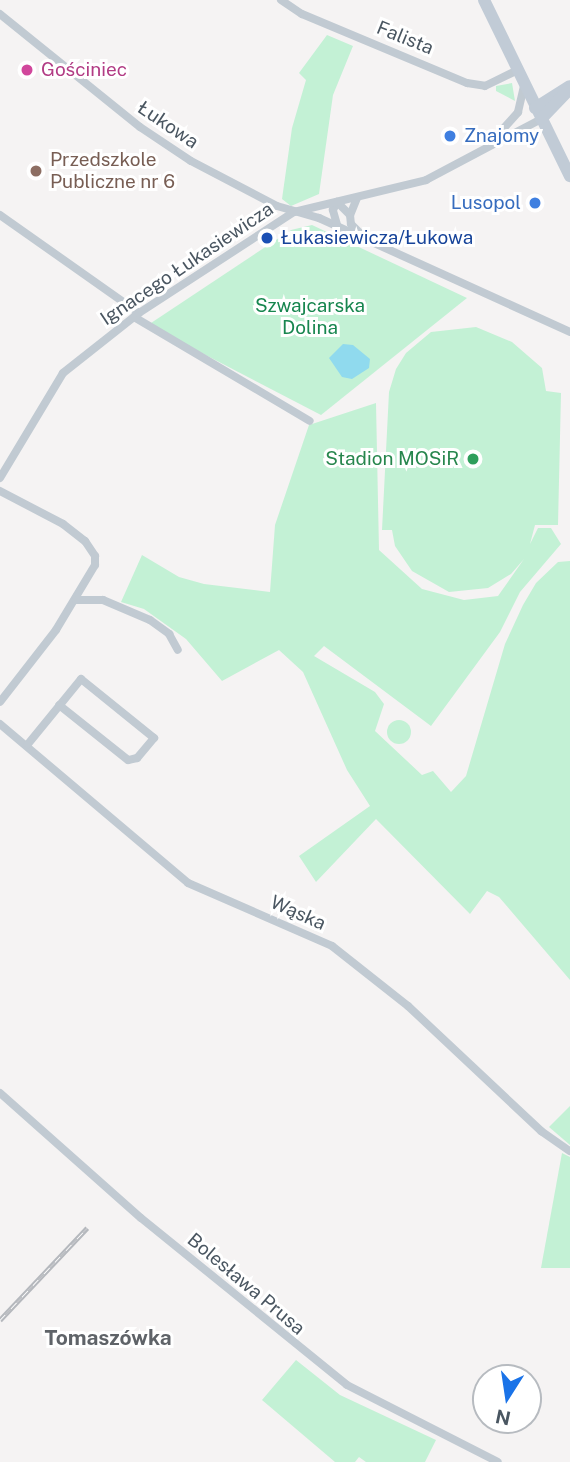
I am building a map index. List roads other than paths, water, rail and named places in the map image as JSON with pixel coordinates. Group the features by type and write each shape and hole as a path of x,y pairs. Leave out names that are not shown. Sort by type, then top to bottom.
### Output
{"street":[{"name":"Falista","path":"281,0 302,14 467,83 485,86 518,70"},
{"path":"484,0 570,176"},
{"name":"Łukowa","path":"0,14 140,127 191,161 294,212 338,228 381,250 570,332"},
{"path":"524,83 518,112 538,113 570,88"},
{"name":"Ignacego Łukasiewicza","path":"489,144 518,112"},
{"name":"Ignacego Łukasiewicza","path":"0,478 63,373 136,315 294,212 440,175 538,113"},
{"path":"349,215 357,198"},
{"path":"337,202 333,210 338,228"},
{"name":"Łukowa","path":"337,202 349,215 356,231 381,250"},
{"path":"0,215 136,315 310,421"},
{"path":"0,491 54,519 94,551 95,565 76,600 0,702"},
{"path":"76,600 103,600 150,620 169,634 178,650"},
{"path":"28,744 81,679 154,738 137,758 128,760 60,705"},
{"name":"Wąska","path":"0,724 28,744 188,883 332,946 408,1006 541,1132 570,1151"},
{"name":"Bolesława Prusa","path":"0,1093 141,1218 325,1369 373,1400 498,1462"}],"water":[{"path":"343,344 353,345 370,359 369,368 352,379 342,377 329,358"}],"railway":[{"path":"0,1320 87,1228"}],"place":[{"name":"Gościniec","path":"27,70"},
{"name":"Znajomy","path":"450,136"},
{"name":"Przedszkole Publiczne nr 6","path":"36,171"},
{"name":"Lusopol","path":"535,203"},
{"name":"Łukasiewicza/Łukowa","path":"267,238"},
{"name":"Stadion MOSiR","path":"473,459"}],"district":[{"name":"Tomaszówka","path":"108,1338"}],"park label":[{"name":"Szwajcarska Dolina","path":"310,317"}]}
